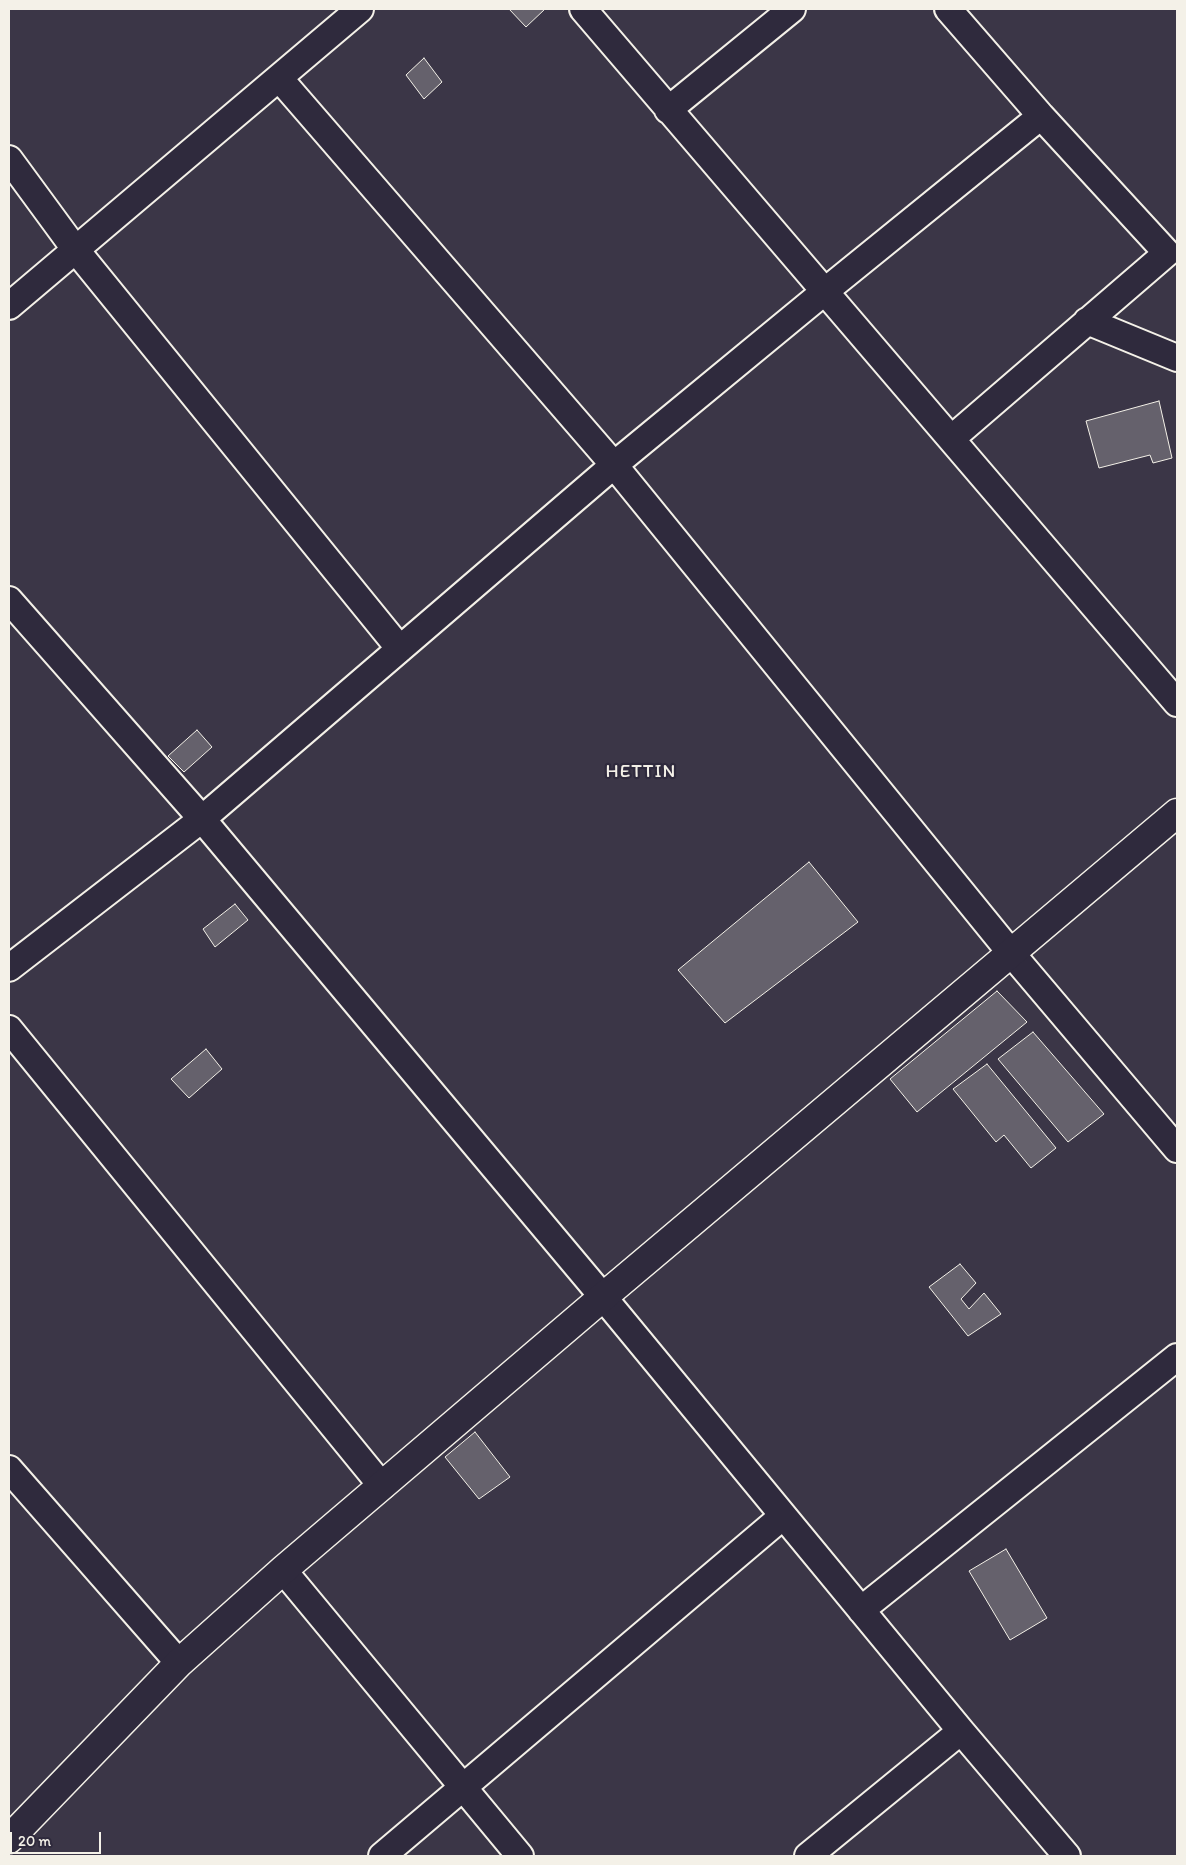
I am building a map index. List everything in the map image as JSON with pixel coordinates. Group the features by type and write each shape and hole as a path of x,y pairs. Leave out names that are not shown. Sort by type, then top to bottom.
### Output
{"street":[{"path":"9,306 360,9"},
{"path":"583,9 1177,703"},
{"path":"668,110 792,9"},
{"path":"948,9 1042,116 1167,253 950,439"},
{"path":"279,78 614,465 1011,953 1177,1149"},
{"path":"9,968 202,819 614,465 1042,116"},
{"path":"9,159 76,249 400,648"},
{"path":"1087,321 1177,358"},
{"path":"9,600 202,819 603,1297 961,1731 1067,1856"},
{"path":"9,1839 179,1663 283,1570 603,1297 1177,813"},
{"path":"9,1029 382,1486"},
{"path":"861,1610 1177,1357"},
{"path":"9,1469 179,1663"},
{"path":"382,1856 783,1516"},
{"path":"283,1570 520,1856"},
{"path":"808,1856 961,1731"}],"building":[{"path":"509,9 545,9 526,27"},
{"path":"424,58 442,82 424,99 406,75"},
{"path":"1159,401 1172,458 1153,463 1150,455 1099,468 1086,421"},
{"path":"197,730 212,747 184,772 168,756"},
{"path":"809,862 858,922 725,1023 678,970"},
{"path":"235,904 248,920 215,947 203,929"},
{"path":"997,991 1027,1022 917,1112 890,1079"},
{"path":"1033,1032 1104,1114 1068,1142 998,1059"},
{"path":"206,1049 222,1069 189,1098 171,1079"},
{"path":"987,1064 1056,1148 1031,1168 1004,1135 996,1142 953,1089"},
{"path":"960,1264 976,1283 961,1299 969,1309 984,1293 1001,1314 968,1336 929,1287"},
{"path":"475,1432 510,1477 479,1499 445,1457"},
{"path":"1006,1549 1047,1618 1010,1640 969,1571"}],"district":[{"name":"HETTIN","path":"641,772"}]}
